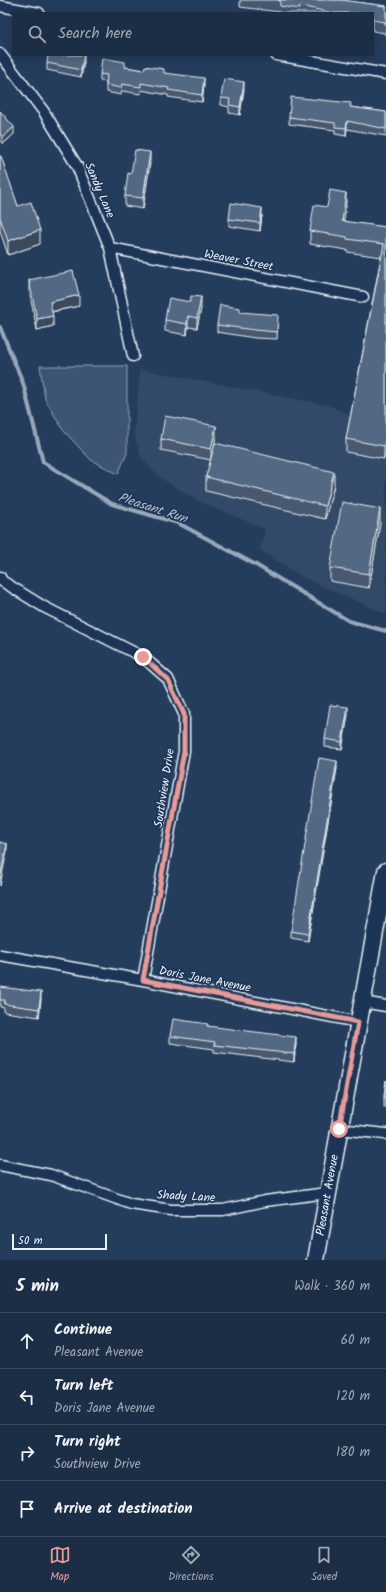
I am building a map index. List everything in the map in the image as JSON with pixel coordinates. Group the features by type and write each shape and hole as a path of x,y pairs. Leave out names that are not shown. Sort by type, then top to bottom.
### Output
{"main road":[{"name":"Pleasant Avenue","path":"316,1260 386,871"}],"street":[{"path":"0,6 33,12"},
{"name":"Sandy Lane","path":"0,54 44,112 77,166 110,248 133,356"},
{"path":"282,56 386,74"},
{"name":"Weaver Street","path":"110,248 363,296"},
{"name":"Southview Drive","path":"1,583 44,607 143,657 168,680 184,714 184,751 143,980"},
{"name":"Doris Jane Avenue","path":"0,955 143,980 358,1022"},
{"path":"362,1002 386,1006"},
{"path":"339,1129 386,1134"},
{"name":"Shady Lane","path":"0,1165 51,1175 131,1204 171,1210 223,1210 265,1201 327,1193"}],"shaded area":[{"path":"386,245 386,614 306,579 260,550 265,529 200,502 159,477 141,457 134,434 140,369 331,406 353,417"},
{"path":"40,366 127,366 127,453 118,474 91,460 63,430 45,399"}],"building":[{"path":"280,0 341,0 386,6 386,24 385,22 374,20 374,12 328,12 300,6 299,9 280,6"},
{"path":"48,56 84,56 81,70 47,63"},
{"path":"102,58 125,62 125,67 144,70 145,66 164,69 164,73 204,78 202,95 168,90 169,88 141,83 141,87 122,84 121,88 106,85 107,75 100,74"},
{"path":"224,79 244,82 240,107 229,105 230,99 221,98"},
{"path":"291,97 351,103 350,107 386,112 386,129 347,121 346,128 335,127 335,123 289,117"},
{"path":"0,111 14,127 3,137 0,134"},
{"path":"135,150 150,152 143,198 125,196 128,173 131,174"},
{"path":"0,156 18,206 31,202 40,230 8,241 0,217"},
{"path":"330,190 346,193 342,221 386,227 386,436 384,446 346,439 384,244 347,239 347,237 310,231 314,205 327,207"},
{"path":"231,203 262,208 260,223 229,219"},
{"path":"73,271 79,295 50,302 53,316 37,319 29,280"},
{"path":"191,296 201,297 197,318 188,316 187,324 165,320 169,298 190,302"},
{"path":"220,305 240,308 240,312 278,315 277,332 217,325"},
{"path":"165,416 216,426 211,449 161,439"},
{"path":"215,443 334,472 325,506 206,477"},
{"path":"342,502 380,509 369,574 330,568"},
{"path":"330,705 348,707 342,742 325,739"},
{"path":"319,758 337,761 308,934 291,931"},
{"path":"0,842 7,844 0,878"},
{"path":"0,987 41,992 39,1009 4,1004 5,1000 0,1000"},
{"path":"173,1019 208,1024 207,1026 296,1037 294,1054 214,1045 215,1042 170,1036"},
{"path":"386,1080 386,1098 384,1097"}],"waterway":[{"name":"Pleasant Run","path":"0,327 23,383 43,462 112,504 178,523 256,565 349,621 386,631"}],"route":[{"path":"143,657 168,680 184,714 184,751 143,980 358,1022 339,1129"}]}
